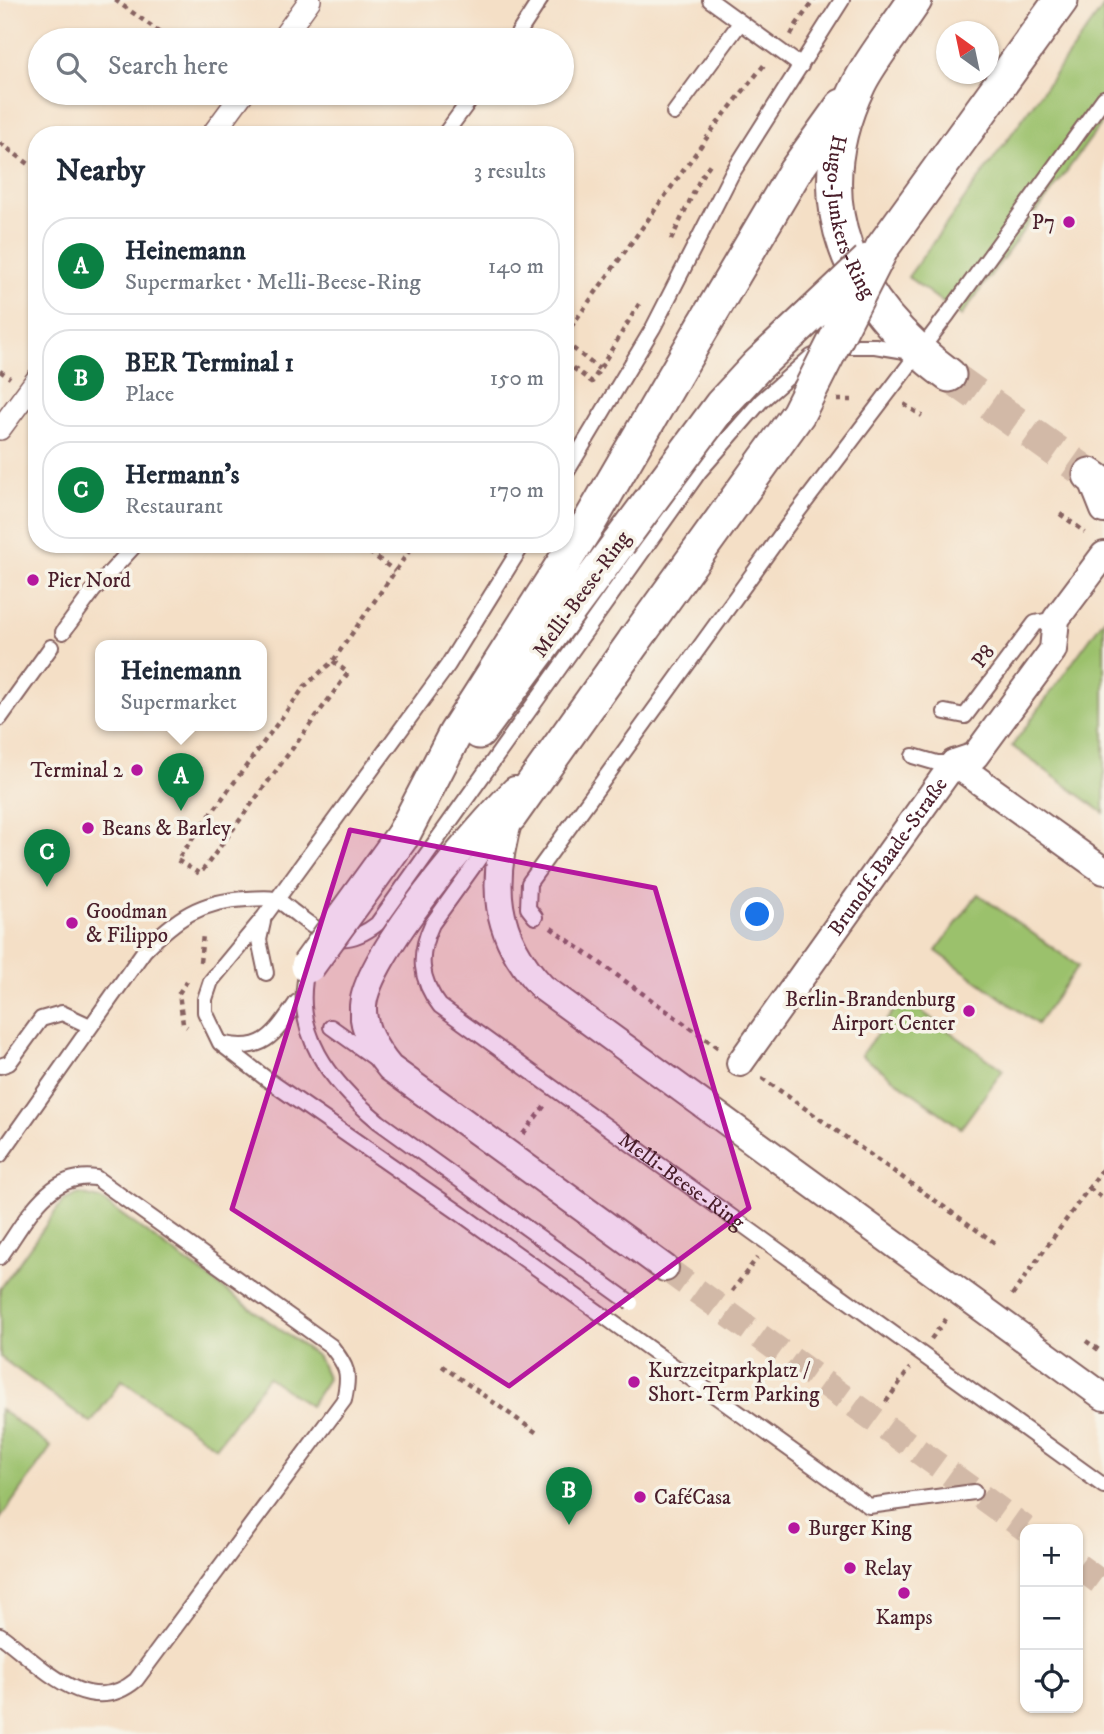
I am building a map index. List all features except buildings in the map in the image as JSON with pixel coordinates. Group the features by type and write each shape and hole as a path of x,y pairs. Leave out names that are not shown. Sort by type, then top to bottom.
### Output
{"street":[{"path":"290,28 310,0"},
{"name":"Hugo-Junkers-Ring","path":"915,0 860,82 841,131 836,154 836,212 842,239 867,292 883,317 918,353 949,376"},
{"name":"Melli-Beese-Ring","path":"665,1268 390,1068 366,1028 363,1008 373,971 459,851 513,804 563,742 798,414 882,248 1061,0"},
{"path":"574,547 794,173 860,82"},
{"path":"219,126 234,105"},
{"name":"Melli-Beese-Ring","path":"308,966 699,433 757,366 882,248"},
{"path":"0,429 28,391"},
{"path":"1099,479 1104,510"},
{"name":"Brunolf-Baade-Straße","path":"740,1062 954,763 975,756 1053,650 1056,619 1097,545"},
{"path":"403,835 455,734 570,553"},
{"path":"954,763 1104,871"},
{"name":"Melli-Beese-Ring","path":"513,804 498,869 501,916 515,954 541,987 1104,1397"}],"lane":[{"path":"522,28 540,0"},
{"path":"710,0 801,66"},
{"path":"574,460 653,328 731,176 842,0"},
{"path":"674,113 740,23"},
{"path":"535,917 528,908 529,883 793,518 918,353 1104,98"},
{"path":"451,126 466,105"},
{"path":"0,1155 144,951 166,929 203,905 228,900 276,899 319,931 337,939 348,940 361,936 377,924 699,472 761,401 811,356 836,346 875,346 918,353"},
{"path":"63,632 93,591 128,553"},
{"path":"517,553 448,665 264,917 211,981 205,999 205,1012 220,1043 268,1080 464,1216 869,1506 974,1492"},
{"name":"P8","path":"945,712 965,716 1035,623 1056,619"},
{"path":"0,718 51,648"},
{"path":"913,755 937,763 954,763"},
{"name":"Melli-Beese-Ring","path":"513,804 432,924 421,950 421,967 432,996 440,1006 1104,1486"},
{"path":"264,917 259,940 266,973"},
{"path":"308,966 303,987 309,1033 325,1065 346,1095 379,1122 631,1303"},
{"path":"220,1043 244,1048 273,1036 296,1002"},
{"path":"0,1066 9,1063 41,1019 62,1013 90,1026"},
{"path":"331,1027 390,1068"},
{"path":"0,1257 44,1196 58,1183 78,1175 96,1178 331,1346 345,1364 349,1378 344,1400 136,1679 123,1691 99,1696 78,1692 0,1635"}],"path":[{"path":"115,0 154,28"},
{"path":"574,322 716,125 814,0"},
{"path":"0,143 28,163"},
{"path":"574,349 599,369 592,382 574,369"},
{"path":"1060,514 1097,545"},
{"path":"370,553 395,571"},
{"path":"333,661 348,673 200,874 177,860 306,686 333,661 408,553"},
{"path":"535,917 998,1245"},
{"path":"1012,1295 1104,1167"},
{"path":"1089,1188 1104,1199"},
{"path":"732,1291 768,1243"},
{"path":"1086,1341 1097,1353 1104,1343"},
{"path":"442,1366 537,1433"}],"highlighted area":[{"path":"350,830 655,888 749,1208 509,1386 232,1209"}],"green space":[{"path":"1104,6 1104,120 961,316 908,277"},
{"path":"1104,619 1104,813 1012,746"},
{"path":"978,894 1078,966 1037,1024 936,951"},
{"path":"903,998 1003,1070 961,1128 861,1055"},
{"path":"79,1194 100,1199 318,1357 328,1379 310,1406 268,1377 216,1447 122,1380 91,1423 0,1357 0,1289 63,1201"},
{"path":"0,1409 51,1447 0,1519"}],"tunnel":[{"path":"949,375 1090,475"},
{"path":"665,1268 1020,1525"},
{"path":"1083,1570 1104,1585"}],"place":[{"name":"P7","path":"1069,222"},
{"name":"Pier Nord","path":"33,580"},
{"name":"Terminal 2","path":"137,770"},
{"name":"Heinemann","path":"181,811"},
{"name":"Beans & Barley","path":"88,828"},
{"name":"Hermann's","path":"47,887"},
{"name":"Goodman & Filippo","path":"72,923"},
{"name":"Berlin-Brandenburg Airport Center","path":"969,1011"},
{"name":"Kurzzeitparkplatz / Short-Term Parking","path":"634,1382"},
{"name":"CaféCasa","path":"640,1497"},
{"name":"BER Terminal 1","path":"569,1525"},
{"name":"Burger King","path":"794,1528"},
{"name":"Relay","path":"850,1568"},
{"name":"Kamps","path":"904,1593"}]}
